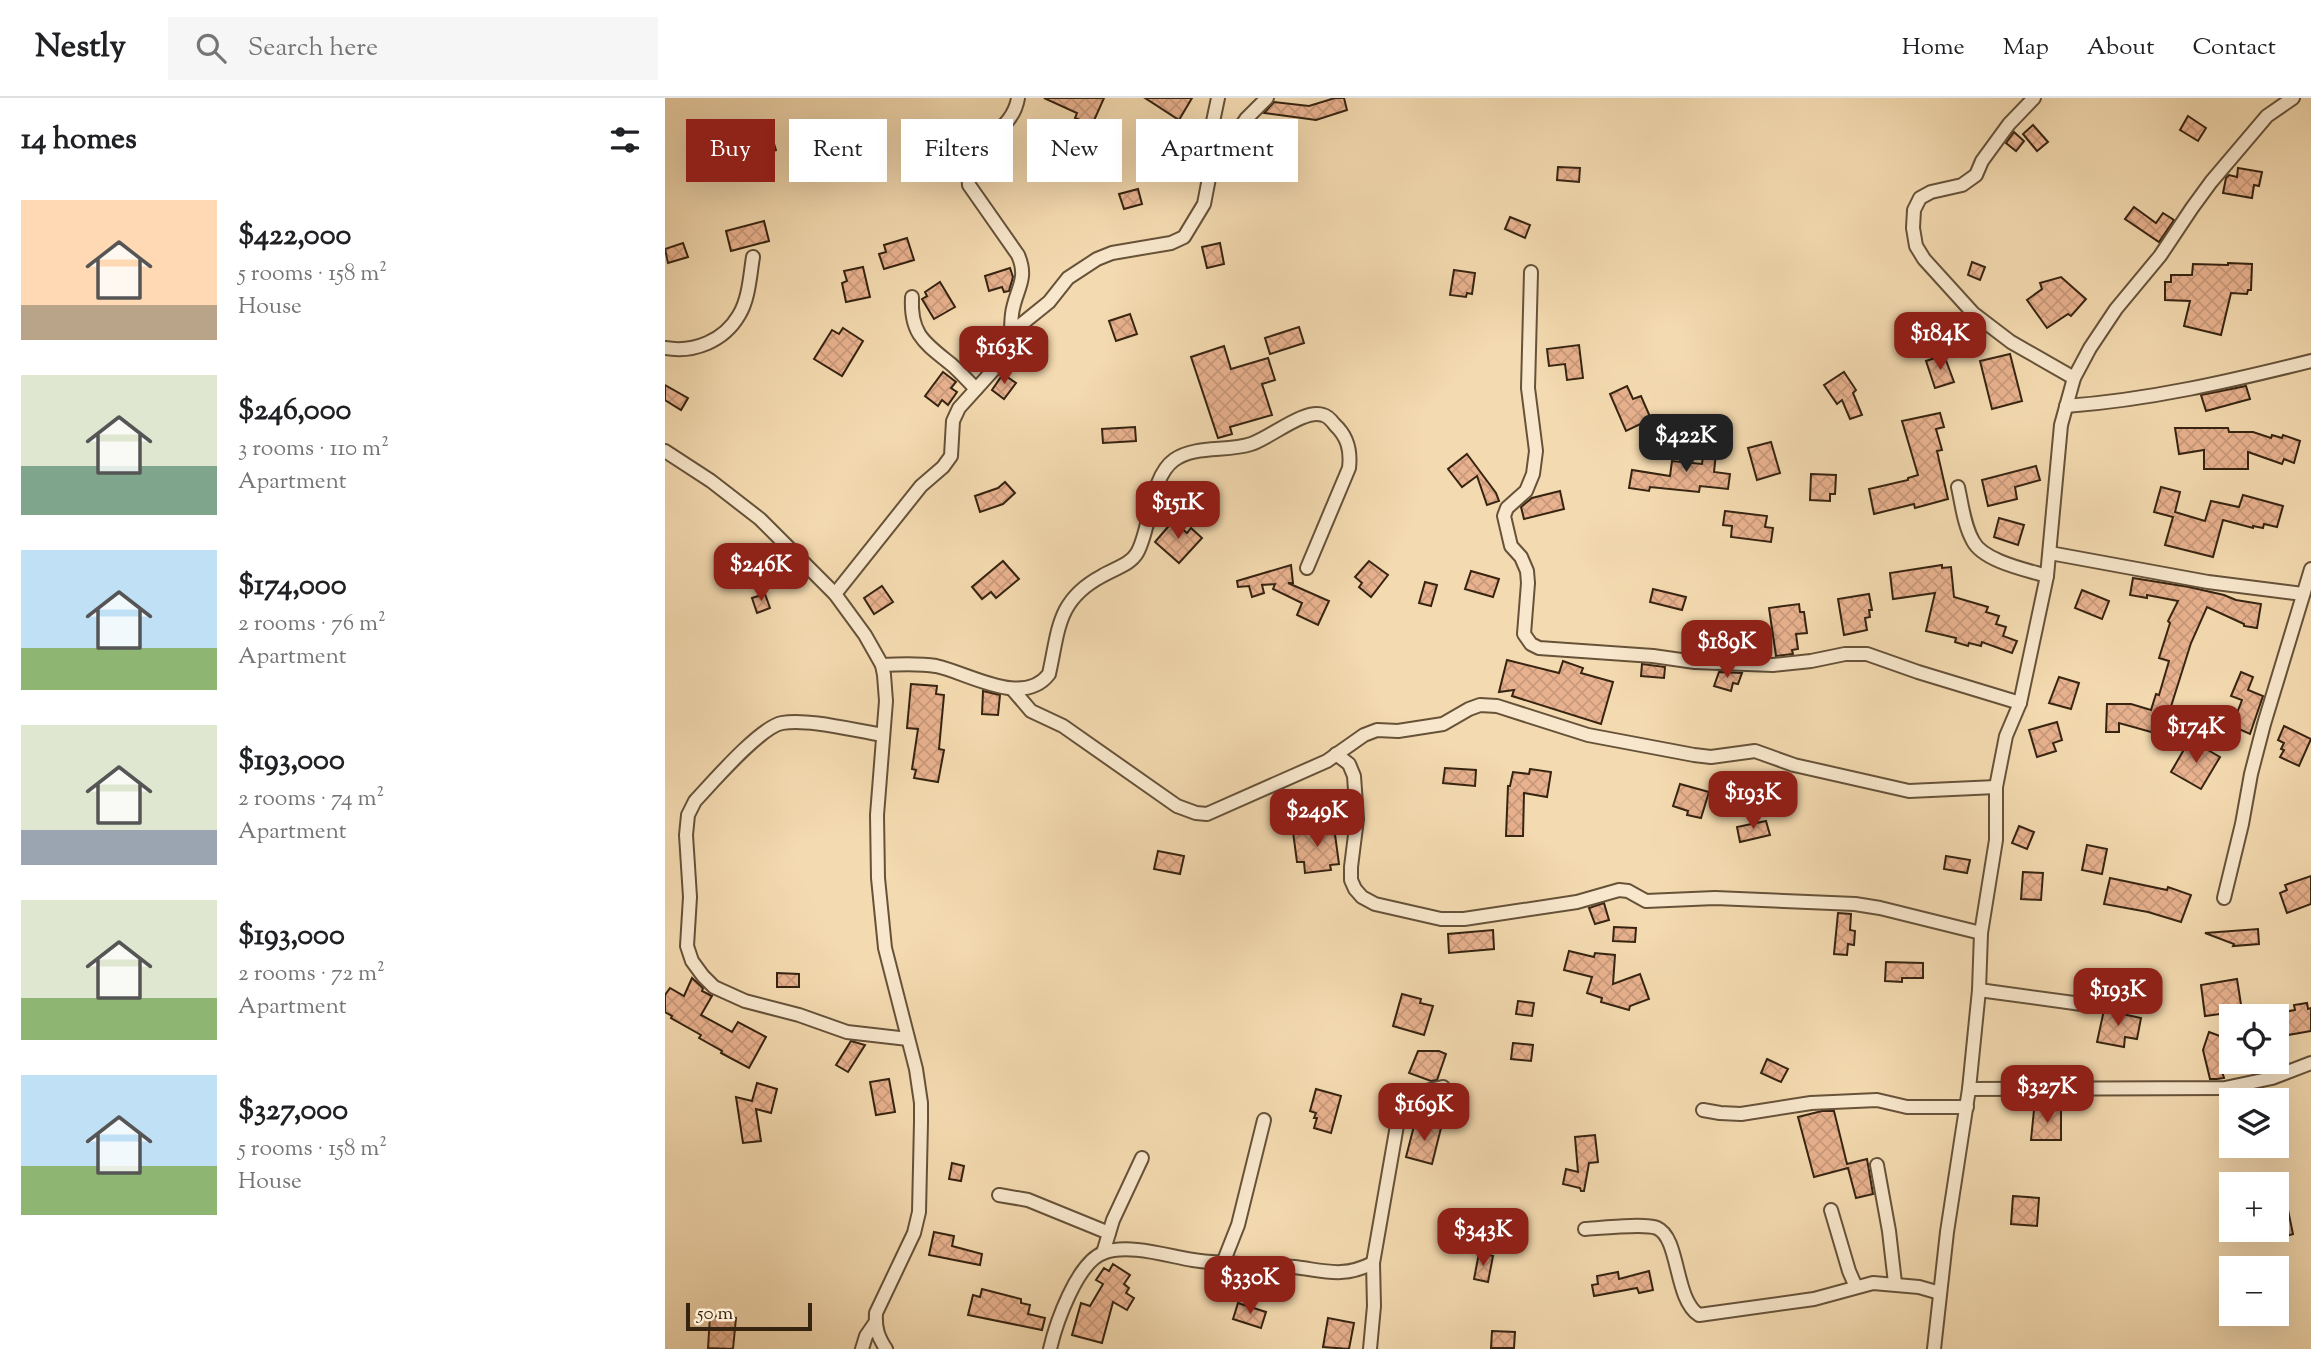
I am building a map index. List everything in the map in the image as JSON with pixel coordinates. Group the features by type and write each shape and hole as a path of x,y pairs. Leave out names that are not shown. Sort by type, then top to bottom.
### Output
{"street":[{"path":"1011,337 1012,313 1023,280 1023,268 1018,255 969,184 968,173 977,152 1011,115 1018,98"},
{"path":"1214,119 1218,98"},
{"path":"1246,119 1266,98"},
{"path":"2034,98 2009,124 1976,175 1962,185 1930,192 1920,198 1914,210 1913,228 1916,246 1924,258 1973,313 2011,342 2074,378"},
{"path":"1934,1349 1947,1232 1969,1089 1979,990 1981,933 1996,840 1996,787 2006,736 2020,703 2047,576 2061,425 2066,405 2074,378 2116,309 2160,256 2211,182 2267,116 2293,98"},
{"path":"835,594 921,486 943,467 951,456 953,421 959,408 996,367 1018,327 1049,302 1068,278 1097,259 1112,253 1171,243 1184,237 1204,204 1208,182"},
{"path":"665,348 689,350 704,346 724,334 740,314 753,257"},
{"path":"1531,272 1528,388 1536,451 1533,474 1526,491 1507,508 1504,516 1511,546 1521,557 1527,571 1524,634 1531,644 1539,648 1653,656 1695,662 1773,665 1821,660 1845,654 1867,654 2020,703"},
{"path":"912,297 913,321 922,340 975,389"},
{"path":"2066,405 2133,398 2213,384 2311,361"},
{"path":"882,664 914,663 937,666 1013,690 1037,684 1049,674 1061,621 1072,598 1097,578 1131,560 1138,552 1154,496 1165,469 1173,460 1187,454 1251,444 1315,413 1326,415 1340,429 1346,438 1350,454 1349,468 1307,568"},
{"path":"665,451 711,481 760,519 835,594 882,664 885,688 877,815 877,878 885,948 916,1069 921,1102 919,1212 914,1233 876,1313 878,1336 886,1349"},
{"path":"1958,487 1973,544 1983,553 2013,566 2047,576"},
{"path":"2050,554 2208,582 2303,594"},
{"path":"2224,898 2260,736 2311,569"},
{"path":"1013,690 1031,711 1063,726 1177,806 1196,813 1207,814 1228,806 1327,761 1364,735 1377,730 1398,731 1443,724 1481,705 1497,706 1607,739 1711,757 1755,751 1794,765 1898,790 1996,787"},
{"path":"883,735 797,721 779,723 762,734 695,801 688,815 686,835 690,897 687,946 692,961 715,988 745,1001 799,1015 847,1032 908,1039"},
{"path":"1336,754 1349,764 1354,776 1357,819 1350,867 1352,880 1355,889 1375,904 1441,919 1464,919 1577,902 1619,890 1646,901 1715,898 1855,904 1981,933"},
{"path":"1979,990 2096,1006"},
{"path":"1969,1089 2225,1088 2272,1078 2311,1063"},
{"path":"1370,1349 1374,1306 1373,1263 1399,1114 1404,1102 1412,1094 1443,1087"},
{"path":"1703,1110 1741,1114 1811,1103 1877,1100 1907,1107 1967,1107"},
{"path":"1223,1263 1238,1225 1264,1120"},
{"path":"1103,1253 1142,1158"},
{"path":"1877,1165 1895,1283"},
{"path":"999,1195 1028,1200 1109,1233"},
{"path":"1831,1210 1842,1251 1856,1287"},
{"path":"1585,1229 1646,1226 1664,1233 1688,1304 1699,1315 1814,1298 1873,1283 1895,1283 1940,1293"},
{"path":"1050,1349 1072,1289 1088,1264 1103,1253 1144,1251 1195,1260 1295,1267 1332,1273 1359,1270 1373,1263"},
{"path":"862,1349 866,1336 875,1323"}],"building":[{"path":"1044,98 1104,98 1095,119 1077,119 1075,118 1077,113"},
{"path":"1145,98 1192,98 1177,119"},
{"path":"1344,98 1347,110 1316,120 1264,113 1274,102 1309,106"},
{"path":"2188,116 2206,128 2198,141 2180,130"},
{"path":"2033,125 2048,142 2037,151 2023,134"},
{"path":"2014,132 2024,141 2016,151 2006,143"},
{"path":"1558,167 1580,168 1579,182 1557,180"},
{"path":"2238,168 2262,172 2259,186 2254,185 2252,198 2223,193 2226,178 2229,175 2237,177"},
{"path":"1138,189 1142,204 1124,209 1119,194"},
{"path":"2134,207 2156,223 2163,213 2174,220 2159,242 2125,219"},
{"path":"1510,217 1530,225 1525,238 1505,229"},
{"path":"764,221 769,241 731,251 726,231"},
{"path":"907,238 914,260 884,269 879,254 886,252 884,245"},
{"path":"683,243 688,257 668,263 665,249"},
{"path":"1220,243 1224,264 1207,268 1202,247"},
{"path":"1972,262 1985,267 1980,280 1968,275"},
{"path":"2193,264 2252,264 2251,290 2248,290 2247,294 2231,293 2221,335 2184,326 2190,301 2165,300 2165,282 2171,282 2171,275 2192,275"},
{"path":"863,267 870,297 846,302 842,283 847,281 844,271"},
{"path":"1010,268 1013,277 1009,291 1004,292 1002,287 989,291 985,276"},
{"path":"1454,270 1475,273 1472,294 1467,293 1466,297 1450,295"},
{"path":"2061,277 2086,299 2071,316 2068,314 2047,328 2027,300 2042,289 2040,283"},
{"path":"940,282 955,307 934,319 922,299 927,296 925,292"},
{"path":"1130,314 1137,334 1116,341 1109,321"},
{"path":"1299,327 1304,343 1270,354 1265,338"},
{"path":"843,328 863,341 842,376 814,359 832,330 839,334"},
{"path":"1579,345 1583,378 1567,380 1565,364 1549,366 1547,349"},
{"path":"1224,346 1231,369 1268,358 1275,380 1262,384 1272,415 1230,427 1232,434 1218,438 1191,357"},
{"path":"2010,354 2022,401 1992,409 1980,361"},
{"path":"1944,355 1954,382 1935,388 1926,361"},
{"path":"943,372 956,382 951,388 957,392 948,405 942,400 938,406 925,396"},
{"path":"1844,372 1856,390 1853,393 1862,415 1850,419 1842,400 1837,404 1824,385"},
{"path":"1003,374 1016,383 1004,399 992,390"},
{"path":"665,385 688,398 681,410 665,400"},
{"path":"1627,386 1633,399 1641,396 1651,419 1626,431 1610,394"},
{"path":"2246,386 2250,399 2206,411 2201,395"},
{"path":"1940,413 1944,427 1936,429 1942,450 1937,451 1948,499 1915,508 1914,504 1874,514 1869,489 1918,475 1902,421"},
{"path":"1135,427 1136,441 1103,443 1102,429"},
{"path":"2175,428 2228,428 2229,432 2253,432 2271,438 2272,435 2282,438 2283,435 2300,441 2294,463 2284,459 2282,464 2248,452 2248,469 2204,469 2204,450 2179,454"},
{"path":"1706,434 1718,435 1714,472 1730,474 1728,489 1700,486 1699,492 1650,487 1649,491 1629,488 1632,470 1670,476 1672,461 1702,464"},
{"path":"1771,442 1780,473 1757,480 1748,448"},
{"path":"1467,454 1499,501 1487,505 1477,476 1462,487 1448,469"},
{"path":"2036,466 2040,480 2015,487 2017,499 1988,506 1982,480"},
{"path":"1811,474 1836,475 1835,494 1830,494 1830,501 1810,500"},
{"path":"1005,482 1015,493 1003,504 980,512 975,496 998,488"},
{"path":"2161,487 2180,492 2175,512 2205,521 2211,501 2239,507 2243,495 2283,506 2277,527 2264,524 2263,528 2253,528 2223,520 2213,557 2165,545 2173,517 2154,512"},
{"path":"1560,491 1564,509 1524,519 1521,507 1532,498"},
{"path":"1725,511 1767,516 1765,527 1773,528 1771,542 1731,537 1732,526 1723,525"},
{"path":"1999,518 2024,525 2018,545 1994,537"},
{"path":"1173,521 1187,533 1191,528 1202,538 1179,563 1155,542"},
{"path":"1003,561 1019,579 996,598 991,592 982,599 972,587"},
{"path":"1369,561 1388,575 1371,597 1359,587 1362,583 1355,577"},
{"path":"1291,565 1293,583 1288,583 1329,601 1318,625 1297,615 1302,603 1273,589 1275,584 1262,585 1264,593 1252,597 1249,586 1238,587 1237,581"},
{"path":"1942,565 1942,568 1951,567 1954,597 1988,607 1986,612 1999,616 1996,624 2006,627 2003,636 2017,641 2012,653 1982,642 1981,646 1969,643 1968,646 1955,642 1956,638 1926,631 1935,593 1893,599 1890,573"},
{"path":"1471,571 1499,579 1493,597 1465,589"},
{"path":"2133,578 2189,587 2261,604 2257,628 2244,626 2207,607 2191,643 2162,735 2119,723 2119,732 2106,732 2107,704 2131,704 2151,710 2156,694 2159,695 2169,661 2159,658 2170,623 2168,621 2178,601 2147,595 2147,598 2130,595"},
{"path":"1425,582 1437,585 1431,606 1419,603"},
{"path":"882,586 893,602 874,614 864,598"},
{"path":"1653,589 1686,597 1682,610 1650,602"},
{"path":"2082,590 2109,601 2102,619 2075,608"},
{"path":"765,594 770,608 757,613 752,598"},
{"path":"1869,594 1872,610 1869,610 1870,617 1865,618 1867,630 1844,635 1838,599"},
{"path":"1799,604 1800,612 1804,612 1807,633 1796,634 1798,649 1792,650 1793,654 1776,656 1769,608"},
{"path":"1507,660 1559,673 1563,661 1583,668 1581,673 1613,682 1601,724 1512,696 1514,690 1499,692"},
{"path":"1642,664 1665,667 1664,678 1641,676"},
{"path":"1719,672 1742,673 1738,684 1733,683 1731,691 1714,686"},
{"path":"2241,672 2253,677 2248,690 2263,696 2250,734 2232,726 2242,700 2231,696"},
{"path":"2059,677 2079,683 2071,709 2049,703"},
{"path":"911,684 937,686 936,694 944,695 939,749 944,750 938,782 914,778 916,770 912,769 918,729 907,728"},
{"path":"983,691 1000,695 998,715 982,714"},
{"path":"2057,722 2062,740 2053,743 2056,751 2037,757 2029,730"},
{"path":"2284,726 2311,739 2299,766 2280,757 2284,743 2278,740"},
{"path":"2194,742 2220,757 2201,789 2171,772 2186,746 2190,749"},
{"path":"1445,768 1476,770 1475,786 1443,783"},
{"path":"1530,769 1551,772 1547,797 1524,793 1523,836 1506,836 1508,786 1513,772 1529,774"},
{"path":"1680,784 1709,792 1701,818 1687,815 1688,811 1673,806"},
{"path":"1766,821 1770,835 1740,842 1737,827"},
{"path":"2019,826 2034,832 2027,849 2012,843"},
{"path":"1334,827 1339,864 1330,865 1331,870 1305,873 1304,862 1297,862 1293,832"},
{"path":"2087,845 2107,849 2102,874 2082,870"},
{"path":"1158,851 1184,856 1180,874 1154,869"},
{"path":"1946,856 1970,860 1967,873 1944,869"},
{"path":"2023,872 2043,873 2041,900 2021,899"},
{"path":"2311,876 2311,904 2287,913 2280,893 2287,890 2285,885"},
{"path":"2110,878 2167,890 2168,887 2191,895 2181,922 2148,912 2104,904"},
{"path":"1604,903 1609,920 1595,924 1589,908"},
{"path":"1838,913 1851,914 1850,930 1855,931 1854,945 1848,944 1847,955 1834,954"},
{"path":"1614,927 1636,928 1635,942 1613,941"},
{"path":"2258,929 2259,944 2233,946 2234,944 2205,933"},
{"path":"1493,930 1494,949 1449,953 1448,934"},
{"path":"1569,951 1594,957 1595,953 1615,955 1613,984 1640,974 1649,999 1630,1006 1629,1010 1601,1002 1602,998 1587,993 1592,977 1564,970"},
{"path":"1886,962 1923,963 1923,978 1902,978 1902,982 1885,981"},
{"path":"777,973 799,974 799,987 777,987"},
{"path":"692,978 703,988 702,991 712,996 701,1015 732,1032 738,1022 766,1037 749,1068 721,1053 722,1051 699,1038 701,1035 665,1012 665,995 670,988 684,996"},
{"path":"2237,979 2241,1004 2219,1004 2219,1014 2205,1016 2201,985"},
{"path":"1402,994 1421,999 1420,1003 1433,1006 1424,1035 1393,1026"},
{"path":"1518,1001 1534,1003 1532,1016 1516,1014"},
{"path":"2307,1003 2308,1009 2311,1008 2311,1031 2289,1035 2289,1011 2295,1010 2294,1005"},
{"path":"2104,1010 2141,1018 2137,1039 2125,1037 2124,1047 2097,1042"},
{"path":"2209,1032 2219,1036 2219,1074 2223,1074 2224,1078 2210,1079 2203,1050"},
{"path":"851,1041 865,1045 848,1072 836,1065"},
{"path":"1513,1043 1533,1045 1531,1061 1511,1059"},
{"path":"1418,1051 1439,1051 1446,1054 1437,1080 1431,1081 1409,1073"},
{"path":"1767,1059 1788,1069 1781,1082 1761,1073"},
{"path":"889,1079 895,1112 876,1115 870,1082"},
{"path":"757,1083 777,1089 771,1113 756,1109 761,1141 743,1143 736,1097 752,1101"},
{"path":"1316,1089 1341,1096 1331,1133 1314,1128 1316,1113 1310,1111"},
{"path":"2034,1110 2061,1110 2061,1140 2031,1140"},
{"path":"1834,1111 1847,1164 1867,1159 1873,1194 1856,1198 1848,1168 1814,1177 1798,1117"},
{"path":"1415,1122 1441,1128 1432,1164 1406,1157"},
{"path":"1595,1135 1598,1162 1589,1163 1584,1191 1563,1184 1566,1169 1578,1172 1575,1137"},
{"path":"952,1163 964,1166 961,1181 949,1179"},
{"path":"2013,1196 2039,1198 2037,1226 2011,1224"},
{"path":"2289,1215 2293,1234 2289,1235"},
{"path":"934,1232 954,1236 952,1246 982,1254 980,1265 929,1255"},
{"path":"1479,1253 1493,1256 1488,1282 1474,1279"},
{"path":"1113,1264 1130,1275 1124,1284 1129,1288 1126,1293 1134,1298 1127,1310 1113,1302 1102,1343 1072,1335 1081,1303 1090,1306 1103,1284 1096,1280 1104,1268 1109,1271"},
{"path":"1649,1271 1653,1290 1639,1293 1637,1288 1594,1296 1592,1285 1598,1284 1597,1276 1618,1272 1619,1279"},
{"path":"982,1289 1021,1299 1021,1303 1030,1305 1028,1314 1045,1318 1042,1330 968,1315 973,1295 980,1297"},
{"path":"1238,1303 1266,1312 1261,1328 1233,1319"},
{"path":"710,1316 736,1318 733,1349 708,1348"},
{"path":"1328,1318 1354,1323 1349,1349 1323,1347"},
{"path":"1492,1331 1515,1332 1514,1348 1491,1348"}]}
